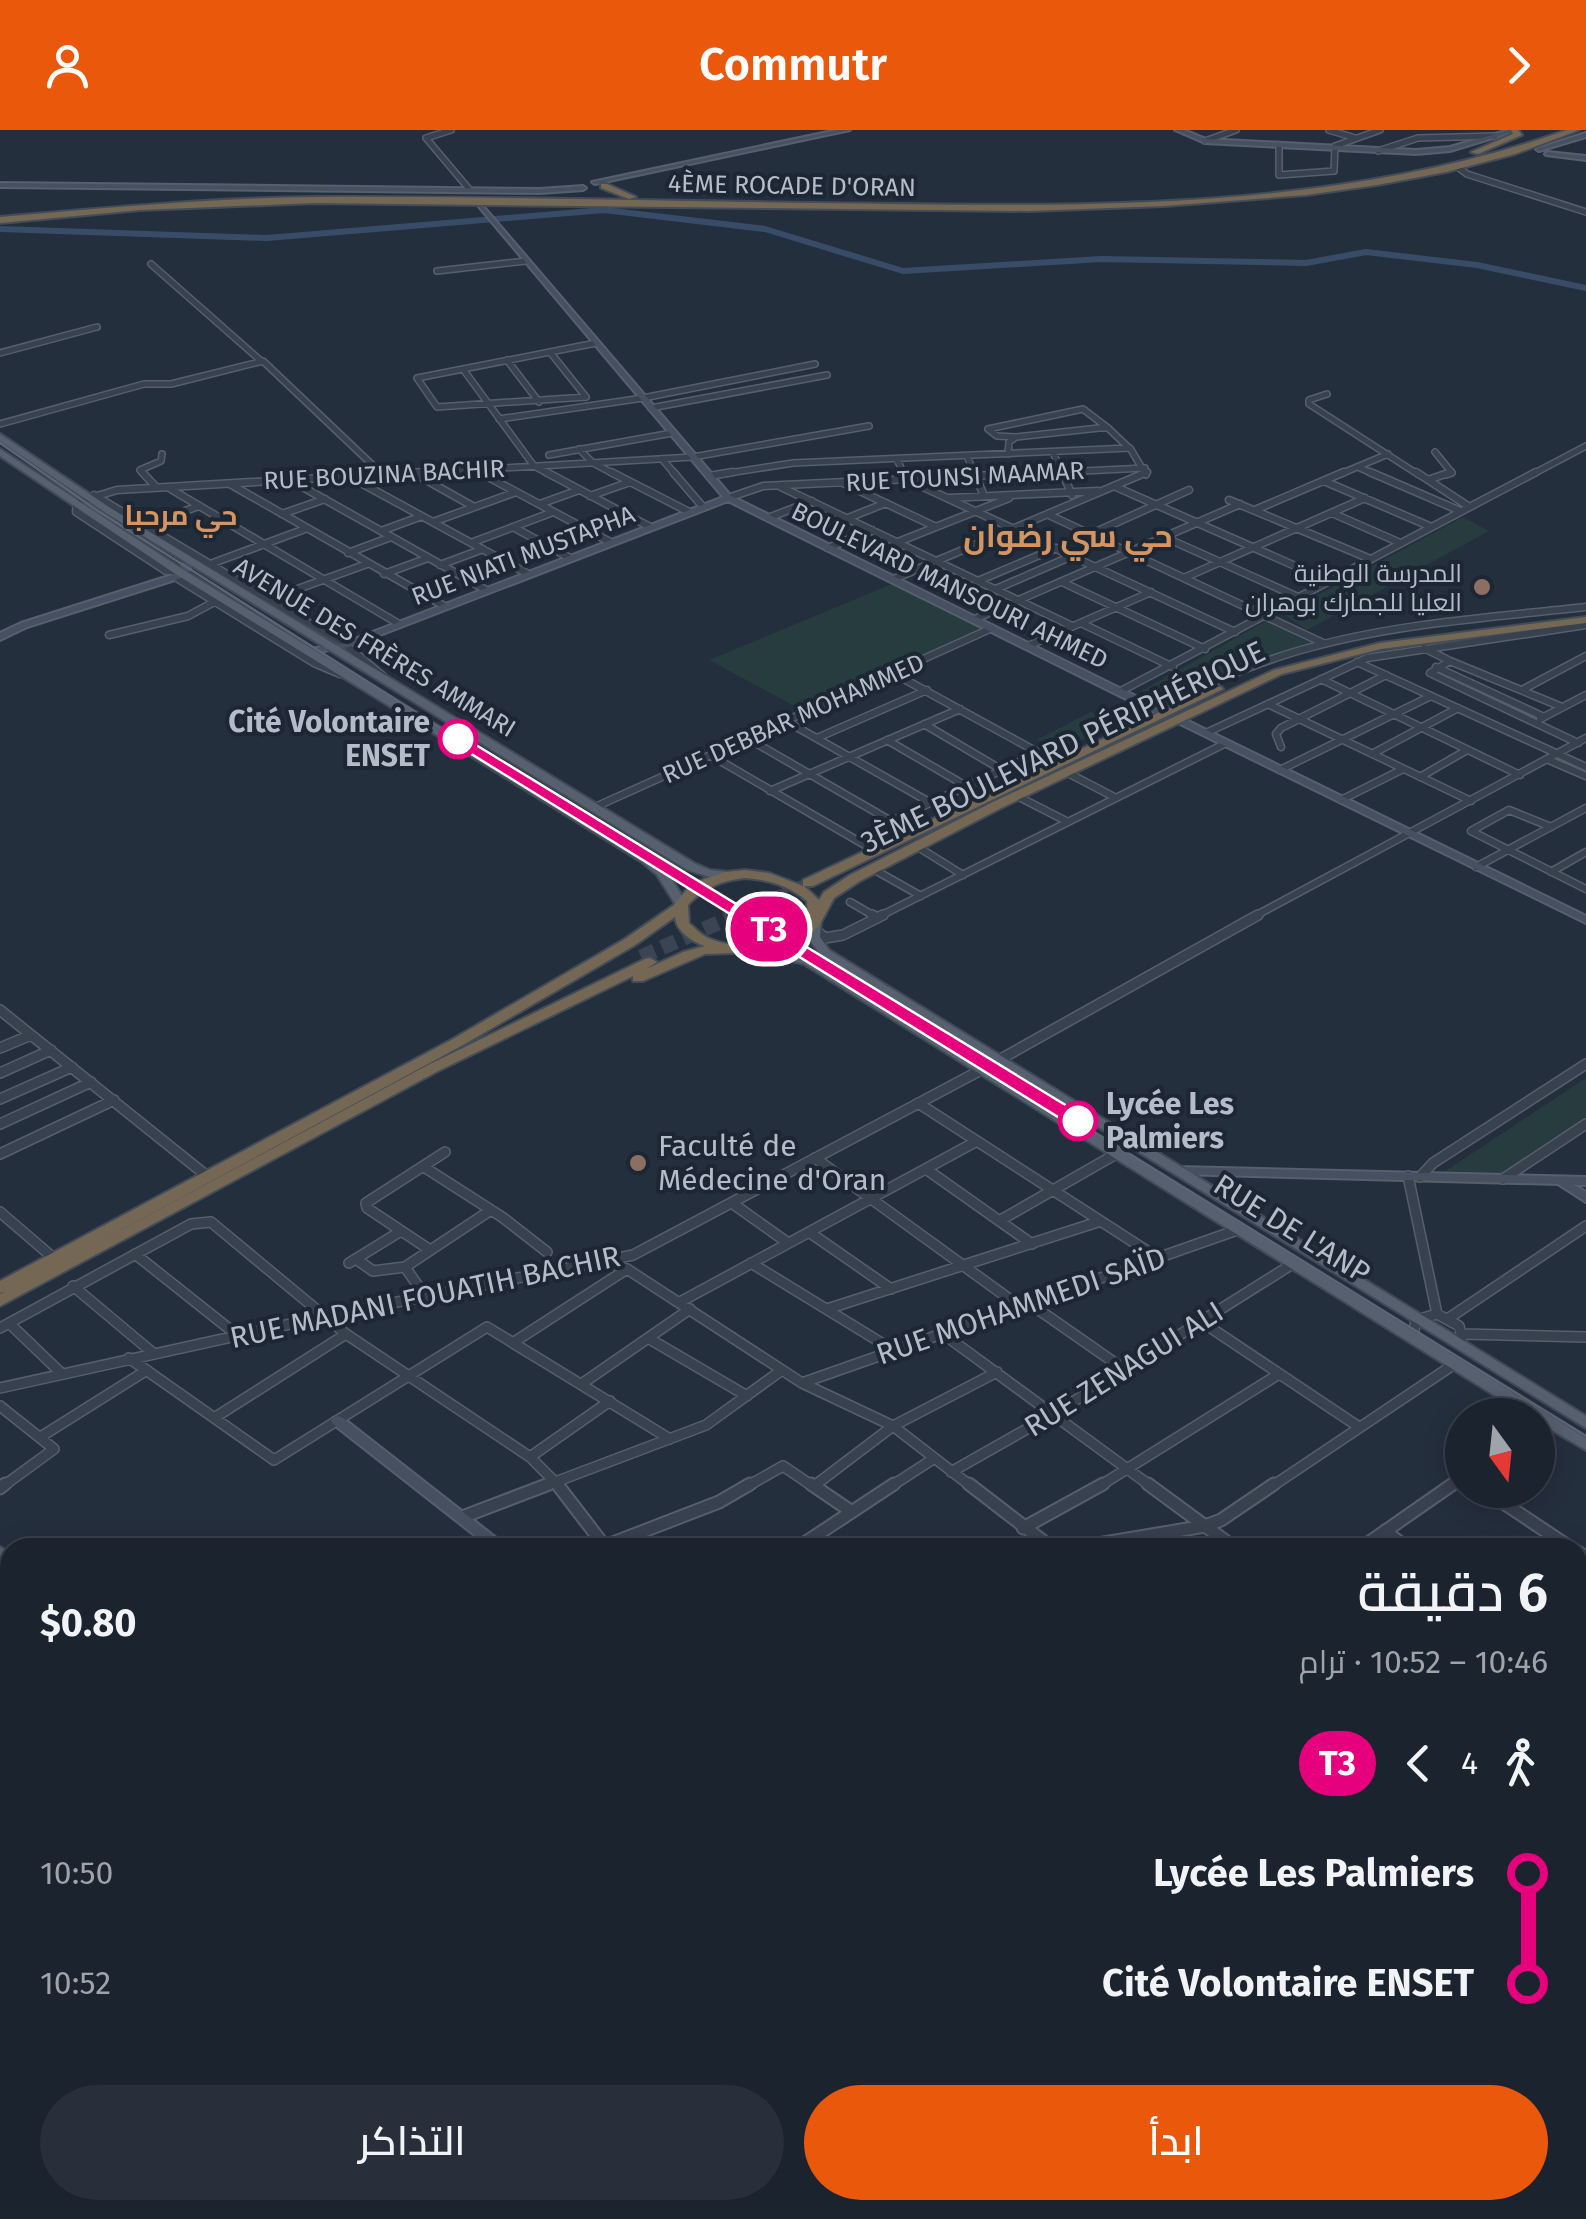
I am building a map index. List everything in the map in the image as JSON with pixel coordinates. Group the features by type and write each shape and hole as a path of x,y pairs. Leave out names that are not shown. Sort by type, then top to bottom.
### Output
{"highway":[{"path":"1475,152 1518,134 1514,130"},
{"name":"4ÈME ROCADE D'ORAN","path":"0,218 252,195 544,193 1000,202 1150,197 1325,181 1475,152 1551,130"},
{"name":"4ÈME ROCADE D'ORAN","path":"0,218 256,201 1111,206 1285,193 1421,172 1576,130"},
{"path":"1513,150 1497,158 1504,160 1547,150"},
{"path":"1421,172 1547,150"},
{"path":"601,184 632,197"},
{"path":"544,193 584,187"},
{"name":"3ÈME BOULEVARD PÉRIPHÉRIQUE","path":"759,949 795,940 815,922 838,887 918,848 1159,711 1248,674 1336,646 1586,616"},
{"name":"3ÈME BOULEVARD PÉRIPHÉRIQUE","path":"981,812 812,885 1014,791 1066,772 1254,682 1328,657 1586,616"},
{"path":"0,1285 458,1042 630,942 701,886 735,876 807,873 1014,791"},
{"path":"765,876 806,892 816,908 815,922"},
{"path":"680,906 682,924 689,932 728,948"},
{"path":"433,1068 688,956 728,948 759,949"},
{"path":"0,1302 433,1068 646,960 458,1042"},
{"path":"3,1321 227,1179"},
{"path":"0,1285 50,1255 160,1201"}],"main road":[{"path":"584,187 847,130"},
{"path":"1178,130 1205,141 1378,151 1438,151 1514,130"},
{"path":"1547,150 1586,135"},
{"path":"1547,150 1586,158"},
{"path":"0,185 544,193"},
{"path":"477,201 728,498"},
{"name":"AVENUE DES FRÈRES AMMARI","path":"0,438 85,496 175,575 646,859 662,872 680,906"},
{"name":"AVENUE DES FRÈRES AMMARI","path":"0,452 143,525 191,560 265,600 699,871 735,876"},
{"name":"RUE NIATI MUSTAPHA","path":"308,652 339,646 399,624 728,498"},
{"name":"BOULEVARD MANSOURI AHMED","path":"728,498 1159,711"},
{"path":"0,636 175,575 191,560"},
{"path":"1178,719 1586,920"},
{"name":"RUE DE L'ANP","path":"815,922 818,947 825,954 1116,1154 1413,1336 1461,1349 1515,1398"},
{"name":"RUE DE L'ANP","path":"759,949 808,961 1179,1171 1586,1423"},
{"path":"1179,1171 1503,1179 1563,1182 1585,1190"},
{"path":"338,1420 490,1538"},
{"name":"RUE DE L'ANP","path":"1555,1428 1586,1444"}],"street":[{"path":"451,130 426,138 469,190"},
{"path":"1205,141 1236,130"},
{"path":"1329,130 1357,138"},
{"path":"1279,145 1277,174 1286,177 1334,171 1334,148 1380,130"},
{"path":"1378,151 1418,138 1494,136"},
{"path":"1459,168 1467,174 1586,212"},
{"path":"437,271 526,260"},
{"path":"151,264 308,400 382,474"},
{"path":"0,353 97,328"},
{"path":"550,352 586,397 436,406 417,378 596,343"},
{"path":"0,424 144,384 174,384 260,360"},
{"path":"507,360 547,412"},
{"path":"499,420 643,398 814,364"},
{"path":"463,369 534,466 650,527"},
{"path":"651,408 826,375"},
{"path":"1327,394 1314,397 1310,404 1468,506"},
{"path":"560,400 568,409"},
{"path":"894,580 1148,474 1130,448 1108,428 1082,409 988,429 997,436 1016,436 1108,428"},
{"path":"693,457 869,426"},
{"path":"549,455 672,433"},
{"path":"1008,454 1009,442 1016,436"},
{"path":"616,443 633,460"},
{"path":"1120,691 1173,667 1368,558 1586,446"},
{"path":"709,476 815,462 1130,448"},
{"path":"579,449 594,463 689,512"},
{"path":"1052,452 1078,503"},
{"path":"1428,480 1452,473 1435,452"},
{"path":"156,487 140,470 161,461 162,454"},
{"path":"1255,510 1388,454"},
{"path":"967,456 984,496"},
{"name":"RUE BOUZINA BACHIR","path":"85,496 156,487 693,457"},
{"path":"897,458 906,479 1235,632"},
{"path":"662,459 704,507"},
{"path":"815,462 819,484"},
{"path":"1358,467 1458,510"},
{"path":"756,468 763,486"},
{"name":"RUE TOUNSI MAAMAR","path":"728,498 763,486 1145,468"},
{"path":"473,469 610,542"},
{"path":"410,472 474,507"},
{"path":"348,476 528,574"},
{"path":"290,480 486,590"},
{"path":"590,496 630,482"},
{"path":"842,482 936,527"},
{"path":"1324,482 1429,526"},
{"path":"228,483 444,606"},
{"path":"779,485 996,590 1173,667"},
{"path":"166,487 399,624"},
{"path":"1116,487 1328,580"},
{"path":"540,504 579,490"},
{"path":"1090,534 1189,490"},
{"path":"85,496 103,491"},
{"path":"946,498 1108,491"},
{"path":"433,522 516,492"},
{"path":"898,542 1016,495"},
{"path":"1186,577 1366,498"},
{"path":"282,514 325,499"},
{"path":"1229,500 1368,558"},
{"path":"768,518 812,501"},
{"path":"848,518 886,503"},
{"path":"975,619 1240,504"},
{"path":"143,525 198,506"},
{"path":"472,543 554,512"},
{"path":"1332,513 1398,542"},
{"path":"1049,515 1324,644"},
{"path":"381,531 422,516"},
{"path":"143,525 213,563 265,600 366,564"},
{"path":"513,527 570,558"},
{"path":"213,563 306,529"},
{"path":"828,548 872,530"},
{"path":"348,553 391,537"},
{"path":"1164,537 1298,596"},
{"path":"978,581 1056,548"},
{"path":"440,565 483,549"},
{"path":"996,590 1072,556"},
{"path":"384,574 428,558"},
{"path":"175,575 314,664 349,677"},
{"path":"1062,582 1205,649"},
{"path":"1028,646 1152,592"},
{"path":"109,635 188,616 216,601"},
{"path":"1159,711 1257,665 1324,644 1400,630 1586,616"},
{"path":"1206,733 1357,662 1586,616"},
{"name":"RUE DEBBAR MOHAMMED","path":"594,808 992,628"},
{"path":"1422,647 1562,708"},
{"path":"1522,690 1586,656"},
{"path":"1450,661 1430,674 1582,740"},
{"path":"1357,662 1586,767"},
{"path":"1436,667 1544,717"},
{"path":"746,738 891,822 1039,752 892,672"},
{"path":"1281,747 1276,734 1386,675"},
{"path":"1321,679 1520,776"},
{"path":"818,738 927,690"},
{"path":"1535,722 1586,694"},
{"path":"1280,770 1431,696"},
{"path":"1268,704 1471,801"},
{"path":"1372,754 1458,708"},
{"path":"770,791 960,709"},
{"path":"786,720 931,803"},
{"path":"924,724 1002,770"},
{"path":"887,740 966,786"},
{"name":"RUE MADANI FOUATIH BACHIR","path":"0,1388 322,1316 633,1255 990,1065 1408,832 1582,740"},
{"path":"815,922 826,938 838,937 1226,743"},
{"path":"1420,777 1467,750"},
{"path":"710,755 870,848"},
{"path":"1550,760 1586,776"},
{"path":"1341,800 1402,768"},
{"path":"1066,772 1116,798"},
{"path":"1014,791 1068,822"},
{"path":"1476,868 1586,808"},
{"path":"1551,827 1509,810 1471,831 1586,889"},
{"path":"918,848 962,875"},
{"path":"1551,872 1584,856"},
{"path":"874,869 921,896"},
{"path":"850,902 877,918"},
{"path":"0,1010 206,1176"},
{"path":"0,1024 12,1019"},
{"path":"0,1048 32,1034"},
{"path":"0,1072 51,1050"},
{"path":"1438,1314 1414,1176 1586,1064"},
{"path":"0,1099 72,1067"},
{"path":"0,1124 91,1082"},
{"path":"0,1154 114,1100"},
{"path":"918,1103 1158,1258"},
{"path":"1503,1179 1586,1124"},
{"path":"583,1384 685,1306 751,1263 977,1142"},
{"path":"430,1250 367,1208 366,1203 445,1152"},
{"path":"999,1221 1116,1154"},
{"path":"814,1158 964,1267 1125,1370"},
{"path":"424,1167 492,1210 547,1252"},
{"path":"926,1169 1032,1244"},
{"path":"732,1203 788,1243"},
{"path":"401,1232 352,1261 383,1272 406,1267 492,1210"},
{"path":"0,1212 50,1255"},
{"path":"60,1373 3,1321 191,1224 207,1221 346,1334 530,1457 599,1538"},
{"path":"827,1309 1101,1221"},
{"path":"1450,1318 1586,1226"},
{"name":"RUE MOHAMMEDI SAÏD","path":"802,1383 1240,1229"},
{"path":"809,1232 891,1289"},
{"path":"135,1254 237,1335"},
{"path":"608,1262 628,1269 802,1383 893,1426 1038,1538"},
{"name":"RUE ZENAGUI ALI","path":"951,1472 1055,1413 1294,1262"},
{"path":"751,1263 893,1350"},
{"path":"406,1267 425,1296"},
{"path":"514,1342 628,1269"},
{"path":"73,1286 153,1353"},
{"path":"1413,1336 1416,1320 1438,1314 1450,1318"},
{"path":"1450,1318 1461,1349"},
{"path":"1202,1322 1358,1427"},
{"path":"130,1358 274,1460 487,1327 670,1439"},
{"path":"942,1333 1221,1538"},
{"path":"214,1418 346,1334"},
{"path":"1134,1538 1220,1520 1358,1427 1461,1349 1586,1337"},
{"path":"648,1338 747,1396"},
{"path":"42,1436 147,1370"},
{"path":"465,1516 706,1425 782,1370"},
{"path":"814,1486 893,1426 996,1372"},
{"path":"1023,1528 1131,1469 1279,1374"},
{"path":"530,1457 610,1401"},
{"path":"0,1406 53,1444 52,1452 0,1488"},
{"path":"813,1538 933,1459"},
{"path":"629,1538 719,1502 786,1466 852,1512"},
{"path":"1375,1538 1445,1490"},
{"path":"1511,1508 1556,1538"},
{"path":"1385,1531 1394,1538"}],"green space":[{"path":"1463,517 1489,531 1307,630 1283,614"},
{"path":"892,584 982,628 800,709 709,660"},
{"path":"1268,620 1312,643 1164,701 1141,691"},
{"path":"1091,712 1115,724 1059,751 1036,740"},
{"path":"1586,1078 1586,1119 1499,1175 1441,1174"}],"waterway":[{"path":"0,229 267,238 604,210 765,229 903,271 1102,259 1306,263 1366,252 1477,265 1586,288"}],"tunnel":[{"path":"731,917 808,883"},
{"path":"641,957 736,915"}],"tram line":[{"path":"0,443 98,511 458,739 1586,1436"},
{"name":"T3","path":"458,739 1078,1121"}],"place":[{"name":"المدرسة الوطنية العليا للجمارك بوهران","path":"1482,587"},
{"name":"Cité Volontaire ENSET","path":"458,739"},
{"name":"Lycée Les Palmiers","path":"1078,1121"},
{"name":"Faculté de Médecine d'Oran","path":"638,1163"}],"district":[{"name":"حي مرحبا","path":"181,515"},
{"name":"حي سي رضوان","path":"1068,536"}]}
